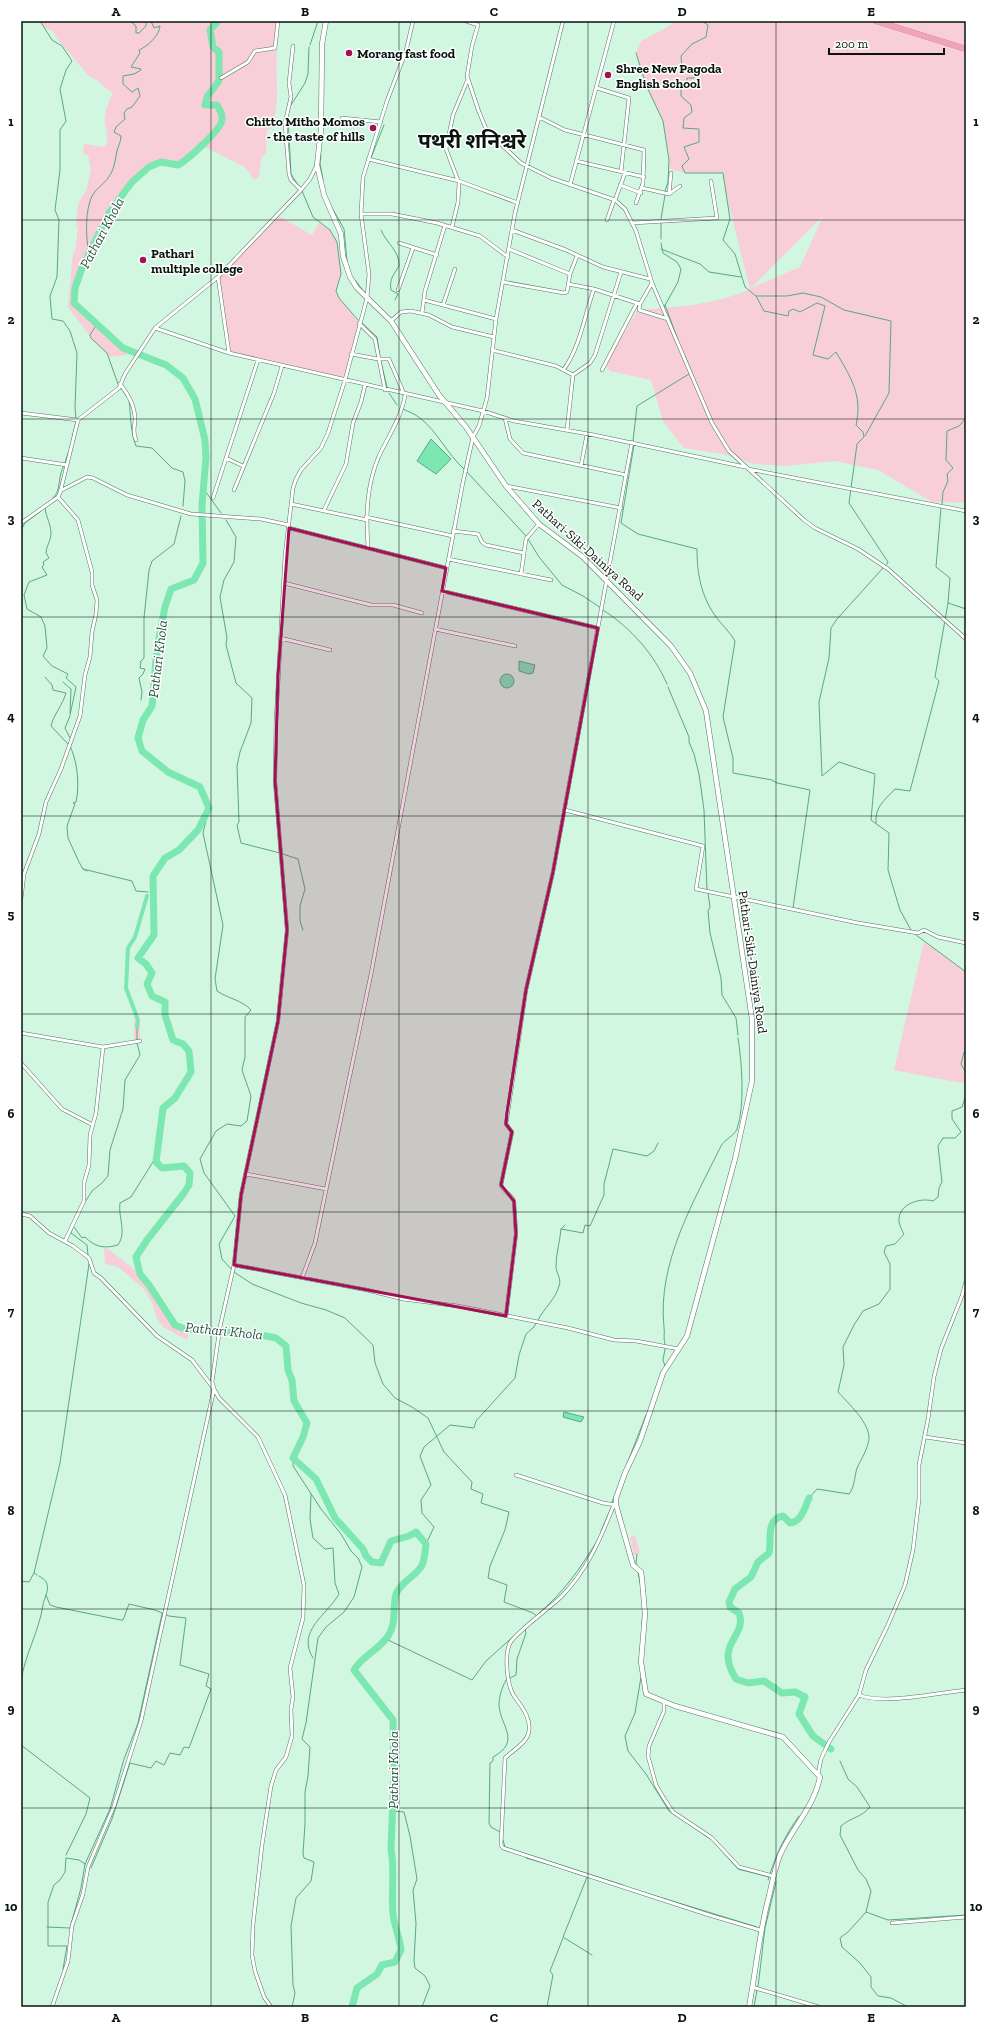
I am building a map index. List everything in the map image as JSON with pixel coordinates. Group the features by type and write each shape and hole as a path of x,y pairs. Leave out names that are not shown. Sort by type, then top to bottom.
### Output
{"highway":[{"path":"876,21 966,49"}],"main road":[{"name":"Pathari-Siki-Dainiya Road","path":"326,21 322,47 321,130 317,165 324,195 341,234 346,269 357,288 390,321 446,403 473,437 506,486 539,524 583,557 671,646 690,673 706,711 752,1019 752,1081 735,1159 697,1306 687,1336 664,1372 640,1441 625,1473 616,1498 616,1505 633,1565 641,1572 645,1614 641,1662 645,1690 650,1697 783,1737 818,1774"},
{"path":"749,2007 760,1930 773,1876 783,1850 791,1835 804,1817 818,1787 820,1777 818,1774"}],"street":[{"path":"221,78 248,62 255,51 275,48 278,21"},
{"path":"52,2007 68,1961 72,1926 83,1894 88,1867 114,1806 141,1721 214,1389 212,1382 218,1338 234,1265 242,1195 278,1021 287,930 275,781 280,638 291,504 296,479 324,442 344,380 360,317 367,298 369,274 360,214 363,177 390,91 406,51 413,21"},
{"path":"466,21 478,25"},
{"path":"480,21 468,66 468,79 487,131 515,158 527,166 551,178 614,200 625,209 632,223 650,279 668,319 684,362 712,424 729,451 792,510 815,528 858,549 899,578 966,639"},
{"path":"302,1278 316,1243 371,974 453,532 473,437 483,411 490,379 496,319 512,230 563,21"},
{"path":"570,185 614,21"},
{"path":"292,46 289,84 291,97 285,123 289,174 291,180 301,190"},
{"path":"452,227 458,202 459,181 446,149 453,115 468,79"},
{"path":"597,88 629,98 623,172 620,185 607,220"},
{"path":"539,117 558,127 583,135 644,150 644,177 642,188 636,203"},
{"path":"342,118 381,122"},
{"path":"368,159 459,181 518,203"},
{"path":"576,161 644,177"},
{"path":"21,523 58,497 78,420 109,397 120,384 155,328 218,277 301,190 310,179 317,165"},
{"path":"669,194 671,173"},
{"path":"632,223 717,218 712,181"},
{"path":"620,185 640,193"},
{"path":"642,188 669,194 680,186"},
{"path":"360,214 392,214 452,227 480,236 508,257"},
{"path":"422,313 424,300 445,225"},
{"path":"512,230 621,272 650,279"},
{"path":"399,243 436,255"},
{"path":"398,290 413,248"},
{"path":"509,250 570,274"},
{"path":"503,282 564,293 567,292 570,274 577,256"},
{"path":"443,305 455,270"},
{"path":"567,430 573,375 590,363 595,355 621,272"},
{"path":"218,277 229,353"},
{"path":"602,370 652,283"},
{"path":"568,284 594,289 613,297 639,304"},
{"path":"564,368 578,343 594,289"},
{"path":"424,300 496,319"},
{"path":"639,304 639,309 641,311 668,319"},
{"path":"390,321 404,311 422,313 436,318 452,327 494,337"},
{"path":"359,323 375,339 385,390"},
{"path":"155,328 229,353 385,390 483,411 505,418 632,442 747,468 966,511"},
{"path":"492,350 564,368 573,375"},
{"path":"351,354 378,360 389,359 404,393 404,399 396,421 377,464 368,496 368,547"},
{"path":"213,498 258,360"},
{"path":"234,490 274,394 282,366"},
{"path":"120,384 130,397 135,421 133,434 136,440"},
{"path":"324,510 346,464 353,423 361,402 365,385"},
{"path":"21,413 78,420"},
{"path":"505,418 510,439 523,453 626,475"},
{"path":"581,466 587,434"},
{"path":"506,1316 516,1234 514,1201 512,1197 502,1190 501,1184 512,1132 506,1124 507,1113 526,990 553,872 565,810 632,442"},
{"path":"21,458 66,465"},
{"path":"226,458 243,466"},
{"path":"60,491 87,477 93,478 127,495 191,514 261,519 446,568"},
{"path":"506,486 621,508"},
{"path":"21,899 22,883 39,834 46,802 61,769 80,716 85,675 90,657 92,632 96,614 97,600 92,585 92,572 78,520 58,497"},
{"path":"291,504 453,536"},
{"path":"521,574 526,539 539,524"},
{"path":"453,532 478,534 482,542 486,545 524,553"},
{"path":"448,559 551,580"},
{"path":"284,583 371,605 394,605 422,613"},
{"path":"442,591 598,628"},
{"path":"435,629 515,646"},
{"path":"280,638 330,650"},
{"path":"565,810 703,846 696,889 895,930 918,933 924,930 938,937 966,943"},
{"path":"21,1033 103,1047 140,1041"},
{"path":"64,1241 84,1201 84,1183 89,1165 90,1135 93,1125 103,1047"},
{"path":"21,1064 62,1109 93,1125"},
{"path":"246,1174 326,1189"},
{"path":"21,1214 30,1216 49,1233 89,1258 94,1273 101,1278 157,1336 192,1360 226,1406 258,1436 285,1495 292,1534 304,1585 303,1618 290,1668 293,1697 292,1736 286,1757 276,1770 271,1786 262,1845 253,1925 252,1955 255,1971 264,1997 271,2007"},
{"path":"234,1265 403,1299 458,1306 568,1328 614,1340 636,1341 679,1349"},
{"path":"818,1774 821,1759 829,1742 859,1695 866,1670 905,1585 909,1569 917,1515 919,1465 934,1376 941,1349 966,1282"},
{"path":"925,1436 966,1443"},
{"path":"516,1475 603,1503 616,1505"},
{"path":"616,1505 613,1507 597,1547 580,1575 562,1595 510,1643 508,1656 510,1687 514,1696 524,1709 529,1725 529,1734 525,1742 505,1758 501,1845 503,1848 636,1892 760,1930"},
{"path":"859,1695 865,1698 887,1699 966,1690"},
{"path":"664,1702 665,1707 649,1746 648,1756 654,1780 663,1797 673,1812 712,1838 739,1867 773,1876"},
{"path":"892,1923 966,1917"},
{"path":"752,1988 819,2007"}],"highlighted area":[{"path":"289,528 446,568 442,591 598,628 553,872 526,990 507,1113 506,1124 512,1132 501,1185 514,1201 516,1234 506,1316 234,1265 241,1195 278,1021 287,930 275,781 278,675"}],"shaded area":[{"path":"40,21 278,21 275,47 277,49 277,97 275,127 267,130 266,153 261,159 259,177 254,180 245,167 201,145 187,160 178,165 161,162 149,167 132,182 109,213 82,268 75,288 74,303 123,348 127,355 110,357 92,339 68,307 73,252 75,252 78,227 76,226 78,204 87,188 91,170 88,155 83,153 84,144 104,147 106,144 107,136 105,116 113,93 90,77 57,39 53,31 45,28"},
{"path":"675,21 966,21 966,503 932,502 878,470 835,461 785,466 755,464 722,454 684,448 663,421 651,380 610,371 605,364 638,310 709,302 723,299 750,289 726,193 723,173 685,173 670,169 669,153 663,121 646,85 636,53 641,41 666,28","holes":["823,216 800,267 751,288"]},
{"path":"277,215 312,235 319,223 330,230 337,242 341,274 336,290 339,298 359,323 345,380 229,353 218,277"},
{"path":"431,439 451,459 436,474 417,461"},
{"path":"519,661 535,665 533,673 529,674 519,671"},
{"path":"507,674 512,676 514,681 512,686 507,688 502,686 500,681 502,676"},
{"path":"924,942 966,972 966,1084 894,1070"},
{"path":"134,1018 140,1020 140,1041 134,1042"},
{"path":"104,1248 107,1248 140,1274 175,1325 190,1329 187,1340 163,1327 156,1317 153,1305 144,1289 118,1267 105,1264"},
{"path":"564,1412 584,1417 581,1422 563,1417"},
{"path":"635,1535 640,1553 634,1555 630,1537"}],"waterway":[{"path":"40,21 52,40 62,46 72,61 66,70 60,89 66,121 60,130 60,170 55,210 59,220 57,277 50,296 52,319 63,321 70,331 77,353 76,418"},
{"path":"130,21 136,26 136,33 139,33 146,26 146,21"},
{"path":"91,252 88,249 88,208 92,196 108,178 113,169 121,138 121,136 114,132 116,127 125,119 124,113 127,109 132,107 140,96 138,88 132,92 123,84 123,76 134,74 141,70 131,67 140,53 139,50 146,46 158,33 160,26 154,28 151,21"},
{"name":"Pathari Khola","path":"218,21 210,30 213,47 219,52 219,81 207,97 205,105 217,105 222,116 220,125 203,144 178,165 161,162 149,167 132,182 109,213 82,268 75,288 74,303 123,348 166,365 183,378 195,399 205,440 206,458 202,505 203,563 194,580 171,589 165,607 157,648 152,706 143,720 138,738 142,751 168,772 200,787 209,808 198,830 179,850 165,858 153,876 154,935 138,958 146,964 152,973 147,984 152,996 165,1002 165,1015 173,1040 183,1044 189,1051 191,1072 175,1098 163,1108 156,1162 162,1168 184,1166 190,1173 189,1185 147,1240 136,1257 140,1274 175,1325 185,1329 261,1335 276,1338 286,1346 288,1370 292,1380 294,1401 307,1423 303,1437 293,1458 316,1479 335,1518 363,1549 366,1556 372,1562 381,1563 391,1541 409,1536 416,1532 426,1544 424,1560 420,1569 398,1589 391,1631 384,1641 361,1661 354,1670 393,1720 394,1775 391,1849 393,1865 394,1918 401,1950 395,1962 382,1965 377,1974 357,1988 352,2007"},
{"name":"Pathari Khola","path":"216,23 223,21"},
{"path":"310,45 318,21"},
{"path":"702,21 708,25 706,37 692,44 681,56 682,70 694,72 694,78 687,78 687,84 681,85 681,96 691,105 692,112 684,118 683,128 699,129 699,142 684,147 689,159 682,166 685,173 723,173 730,219 723,240 735,254 745,287 756,296 787,296 803,293 821,297 844,310 891,321 889,393 865,436"},
{"path":"291,105 305,83 308,74 309,47"},
{"path":"636,53 646,85 663,121 669,160 668,182 665,191"},
{"path":"289,111 291,174 298,185"},
{"path":"371,158 384,125"},
{"path":"321,155 320,163 323,180"},
{"path":"302,191 313,217 330,230 337,242 341,274 336,291 339,298 358,320"},
{"path":"661,219 665,195"},
{"path":"330,204 344,229 347,261"},
{"path":"661,223 661,239"},
{"path":"381,230 395,251 399,261 399,266 392,277 391,283 391,290 398,294 395,300"},
{"path":"661,243 663,253 677,262 681,269 678,282 664,307"},
{"path":"661,249 700,264 709,272 741,277"},
{"path":"355,280 362,289"},
{"path":"756,296 764,311 788,316 789,311 793,309 800,312 817,303 825,306 813,355 828,359 836,352 854,386 858,404 856,425 863,432 864,437 857,444 849,503 888,562 886,565"},
{"path":"665,305 678,340"},
{"path":"362,323 377,337 380,357"},
{"path":"97,324 90,335 91,338 107,353 118,384"},
{"path":"685,356 692,373"},
{"path":"381,362 387,387"},
{"path":"633,441 637,406 689,374"},
{"path":"121,388 127,397"},
{"path":"389,393 397,405"},
{"path":"129,400 132,429 136,446 152,448 172,468 183,472 185,481 183,506"},
{"path":"403,409 420,418 437,436 452,457 464,469"},
{"path":"942,504 943,492 948,481 947,474 953,468 946,460 947,431 959,426 966,418"},
{"path":"72,439 76,422"},
{"path":"634,445 621,523 638,534 697,549 699,576 703,593 716,617 735,641 723,717 733,758 733,773 772,780 777,783 810,790 793,908 800,909"},
{"path":"65,463 68,453"},
{"path":"53,498 58,491 64,466"},
{"path":"467,472 526,536"},
{"path":"203,488 221,513"},
{"path":"45,508 51,534 46,553 49,558 43,562 44,565 42,567 47,575 29,582 24,595 27,609 41,617 45,626 47,648 43,656 52,666 68,674 66,678 76,687 70,715"},
{"path":"941,508 936,567 950,578 948,603 966,609"},
{"path":"21,530 25,523 41,511"},
{"path":"141,700 142,692 139,678 145,669 140,668 141,661 144,658 144,618 149,570 152,561 174,544 181,516"},
{"path":"226,520 236,537 234,562 224,580 220,597 227,638 226,645 236,683 252,698 251,723 240,752 237,766 239,822 237,825 241,843 280,853"},
{"path":"528,539 539,557 562,585 601,608"},
{"path":"883,568 837,619 831,628 829,658 819,702 822,776 839,762 875,774 871,820 889,833 888,870 900,910 911,930"},
{"path":"876,823 879,808 895,789 910,791 939,681 935,677 948,603"},
{"path":"603,610 623,625 641,642 662,673 667,684"},
{"path":"45,677 52,685 53,690 66,693 51,726 68,744"},
{"path":"63,682 71,689 70,713"},
{"path":"668,687 689,737 689,742 699,774 704,810 707,890"},
{"path":"70,716 65,728 70,738"},
{"path":"70,746 76,765 78,788 76,802 73,803 75,804 67,826 68,838 83,869 87,871"},
{"path":"209,808 203,833 223,925 215,979 217,991 244,1004 251,1010 245,1017 245,1057 242,1070 251,1096 247,1121 241,1126 227,1124 216,1131 200,1159 204,1173 235,1216 219,1244 222,1259 232,1270"},
{"path":"283,854 298,859 305,889 300,906 300,921 303,930"},
{"path":"83,869 132,881 136,891 148,892"},
{"path":"708,893 710,907 708,911 710,933 721,978 722,995 736,1018 738,1035"},
{"path":"137,1027 138,1020 126,988 128,948 135,937 147,896"},
{"path":"916,935 966,972"},
{"path":"85,1202 92,1191 108,1176 110,1150 123,1109 125,1080 140,1055 137,1043 137,1027"},
{"path":"665,1344 663,1303 666,1279 672,1256 689,1211 700,1188 721,1146 736,1131 740,1120 742,1084 738,1038"},
{"path":"966,1050 964,1052 961,1064 966,1073"},
{"path":"810,1497 817,1489 849,1494 852,1488 857,1468 866,1450 869,1439 866,1426 852,1407 838,1392 844,1365 843,1347 863,1311 879,1304 890,1289 890,1264 884,1252 886,1246 895,1244 904,1234 899,1222 899,1216 902,1211 905,1207 916,1201 933,1201 938,1197 939,1188 942,1182 938,1146 943,1138 955,1138 961,1132 952,1119 952,1111 962,1107 966,1095"},
{"path":"561,1229 583,1233 585,1225 590,1226 604,1195 604,1184 613,1149 647,1156 654,1151 658,1143"},
{"path":"74,1227 82,1238 85,1237 96,1245 104,1247 118,1245 122,1235 120,1203 131,1197 156,1157"},
{"path":"538,1320 555,1296 560,1283 556,1269 556,1261 561,1229 565,1225"},
{"path":"73,1227 71,1233 87,1245 88,1255"},
{"path":"37,1575 34,1573 60,1463 89,1264"},
{"path":"234,1272 252,1284 345,1318 373,1345 375,1363 383,1384 395,1398 428,1418 444,1452 472,1482 471,1489 483,1494 481,1503 509,1512 505,1530 490,1566 488,1578 507,1585 504,1602 537,1616"},
{"path":"426,1544 434,1527 422,1513 421,1500 431,1485 420,1456 424,1447 450,1425 474,1428 476,1421 515,1378 519,1355 526,1334 534,1327 536,1323"},
{"path":"665,1349 663,1360 665,1366"},
{"path":"618,1487 646,1415"},
{"path":"292,2007 295,1993 293,1985 291,1926 296,1898 311,1881 314,1862 304,1858 303,1854 305,1792 308,1776 310,1747 302,1739 306,1723 318,1638 326,1627 344,1612 354,1597 362,1567 358,1558 351,1551 341,1534 321,1509 293,1466 293,1459"},
{"path":"311,1494 310,1519 313,1538 325,1549 333,1548 335,1583 339,1594 311,1631 308,1640 313,1658"},
{"path":"612,1502 614,1497"},
{"path":"809,1498 802,1514 794,1522 790,1523 783,1516 774,1521 770,1531 769,1553 758,1562 751,1577 735,1589 729,1602 730,1607 739,1613 741,1621 729,1649 728,1657 730,1667 736,1679 748,1683 764,1681 782,1693 795,1692 805,1697 799,1714 813,1736 831,1749"},
{"path":"601,1531 611,1508"},
{"path":"538,1614 555,1598 570,1580 597,1541"},
{"path":"637,1554 637,1565"},
{"path":"638,1572 640,1583"},
{"path":"21,1581 29,1582 34,1573"},
{"path":"21,1682 25,1663 38,1625 47,1590 46,1581 39,1576"},
{"path":"46,1595 50,1605 121,1620 123,1620 129,1604 155,1610 169,1616 186,1618 180,1665 209,1674 206,1686 211,1689 189,1748 184,1747 180,1755 170,1753 164,1765 156,1761 151,1768 130,1763 112,1819 91,1868"},
{"path":"642,1623 643,1612"},
{"path":"47,1927 70,1928 81,1888 85,1864 110,1809 124,1759 138,1723 162,1614"},
{"path":"526,1625 531,1620"},
{"path":"500,1832 491,1827 489,1823 490,1763 493,1761 493,1757 502,1751 508,1739 499,1705 502,1689 506,1680 516,1675 517,1659 526,1633 525,1628"},
{"path":"386,1639 472,1680 486,1661 515,1635"},
{"path":"639,1660 641,1642"},
{"path":"641,1677 635,1713 625,1736 628,1751 646,1774 669,1811 686,1822"},
{"path":"21,1745 90,1798 86,1814 66,1855"},
{"path":"840,1761 848,1779 857,1787 870,1807 841,1826 840,1835 858,1870 866,1879 871,1891 866,1912 848,1932 840,1938 842,1947 860,1963 871,1977 871,1987 878,1996 891,1998 908,2007"},
{"path":"393,1811 404,1812 410,1836 417,1879 413,1890 416,1923 414,1961 415,1968 425,1976 430,1986 422,2007"},
{"path":"770,1874 782,1844 799,1816"},
{"path":"693,1827 709,1838"},
{"path":"503,1840 505,1847 623,1885"},
{"path":"713,1841 738,1869 769,1877 768,1880"},
{"path":"526,1856 526,1858 561,1868"},
{"path":"63,1969 67,1946 48,1946 48,1902 54,1885 60,1880 65,1872 66,1858 79,1860 85,1864"},
{"path":"566,1870 587,1877 563,1937 592,1955"},
{"path":"758,1987 765,1928 776,1882"},
{"path":"633,1889 757,1927"},
{"path":"866,1912 888,1920 966,1915"},
{"path":"547,2007 553,1975 550,1971 563,1938"},
{"path":"754,2007 757,1990"}],"place":[{"name":"Morang fast food","path":"349,53"},
{"name":"Shree New Pagoda English School","path":"608,75"},
{"name":"Chitto Mitho Momos - the taste of hills","path":"373,128"},
{"name":"Pathari multiple college","path":"143,260"}],"district":[{"name":"पथरी शनिश्चरे","path":"472,140"}]}
